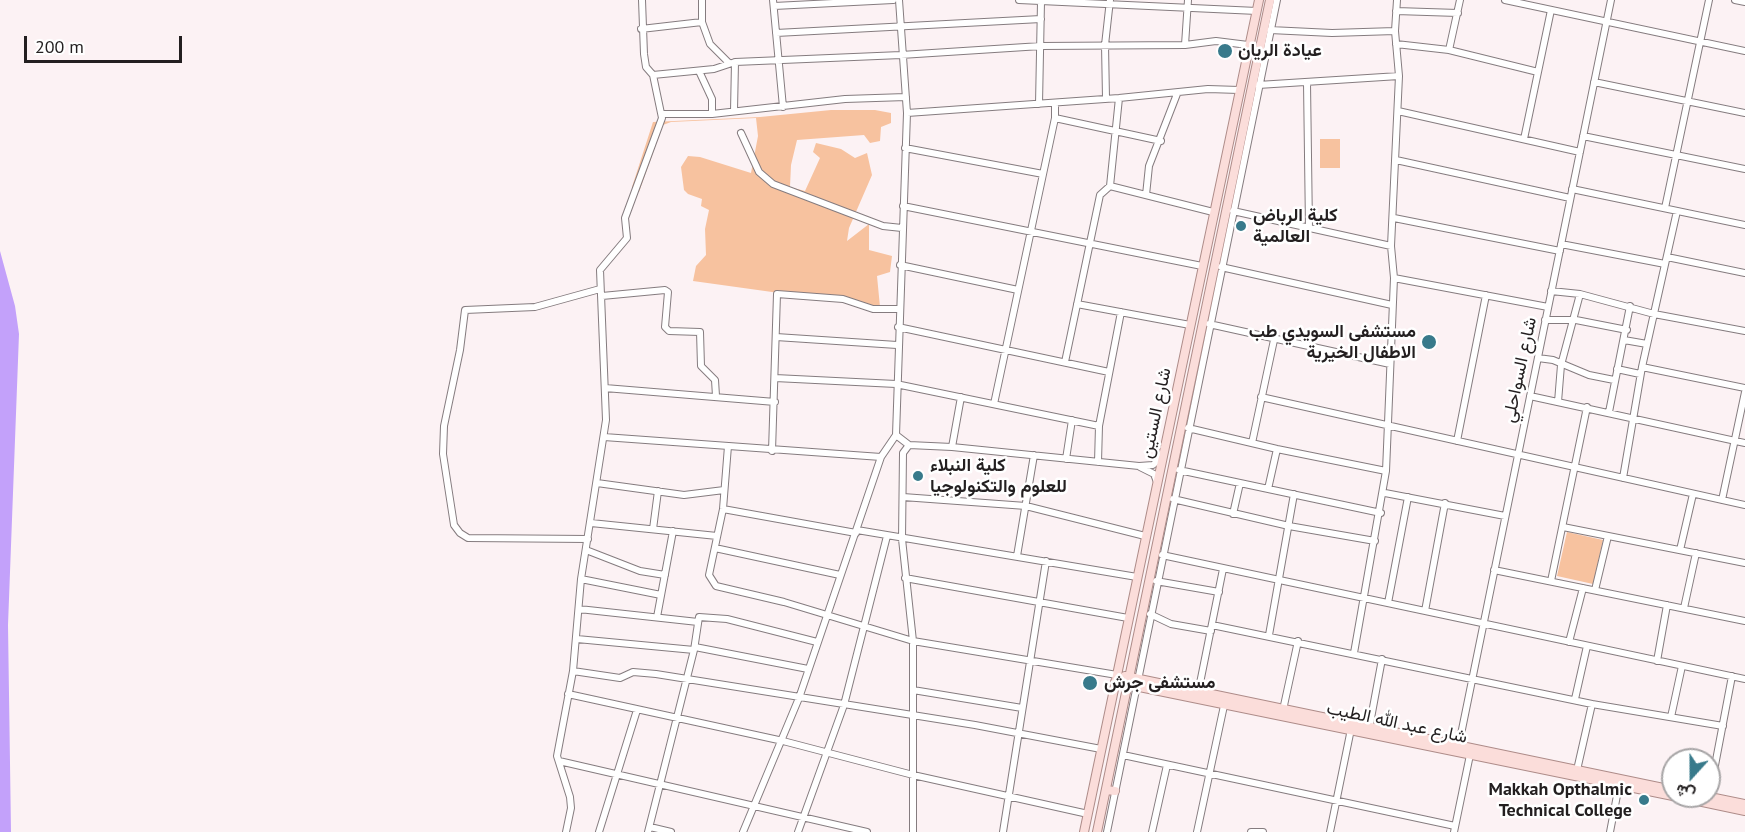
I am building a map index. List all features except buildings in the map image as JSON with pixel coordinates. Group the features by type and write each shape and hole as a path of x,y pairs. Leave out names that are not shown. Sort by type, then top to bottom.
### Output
{"main road":[{"name":"شارع الستين","path":"1084,832 1259,0"},
{"name":"شارع الستين","path":"1097,832 1128,680 1164,526 1270,0"},
{"name":"شارع عبد الله الطيب","path":"1116,678 1351,729 1369,730"},
{"name":"شارع عبد الله الطيب","path":"1225,701 1283,710 1661,793"},
{"name":"شارع عبد الله الطيب","path":"1471,751 1661,787"},
{"path":"1106,790 1115,791"},
{"path":"1721,799 1745,804"},
{"name":"شارع عبد الله الطيب","path":"1721,806 1745,811"}],"street":[{"path":"566,832 570,797 557,756 573,671 581,579 604,437 607,403 600,270 627,238 625,218 662,121 653,75 646,67 641,29 642,0"},
{"path":"702,0 702,22 710,44 732,62 734,111"},
{"path":"783,107 773,3 892,0"},
{"path":"743,832 756,806 799,698 881,457 896,435 897,345 907,113 901,55 899,0"},
{"path":"1019,0 1109,2 1187,9 1257,11"},
{"path":"1185,45 1188,0"},
{"path":"1107,832 1162,555 1164,526 1173,499 1277,0"},
{"path":"1354,653 1385,494 1394,278 1391,246 1399,76 1395,31 1397,0"},
{"path":"1449,50 1460,0"},
{"path":"1505,0 1745,51"},
{"name":"شارع السواحلي","path":"1458,748 1611,0"},
{"path":"1665,208 1709,0"},
{"path":"1735,0 1745,2"},
{"path":"1039,104 1041,2"},
{"path":"1107,98 1105,45 1109,2"},
{"path":"1524,139 1551,10"},
{"path":"1396,11 1458,13"},
{"path":"776,33 1041,19"},
{"path":"641,29 702,22"},
{"path":"1270,30 1332,33 1395,31"},
{"path":"653,75 699,71 732,62 1041,46 1185,45 1216,41 1248,45"},
{"path":"1396,44 1449,50 1538,72"},
{"path":"699,71 712,99 712,114"},
{"path":"1258,86 1399,76"},
{"path":"1594,82 1745,113"},
{"path":"1307,83 1309,228"},
{"path":"907,113 1177,94 1209,89 1239,90"},
{"path":"1146,195 1149,166 1161,141 1177,94"},
{"path":"662,114 712,114 845,99 906,97"},
{"path":"1065,362 1100,195 1110,186 1119,98"},
{"path":"994,404 1055,118 1055,103"},
{"path":"1398,111 1580,152"},
{"path":"1055,118 1161,141"},
{"path":"741,133 759,172 773,184 883,226 902,228"},
{"path":"1583,136 1745,169"},
{"path":"905,148 1043,174"},
{"path":"1396,160 1570,198"},
{"path":"1110,186 1213,212"},
{"path":"1572,189 1745,225"},
{"path":"903,206 1202,266"},
{"path":"1233,211 1391,246"},
{"path":"1623,478 1641,371 1677,211"},
{"path":"1394,218 1560,251"},
{"path":"1561,244 1665,264"},
{"path":"1667,257 1745,273"},
{"path":"900,265 1018,290"},
{"path":"1221,267 1392,305"},
{"path":"1394,278 1548,307"},
{"path":"588,539 478,538 459,533 454,525 443,454 444,426 460,350 465,310 542,306 601,292 665,290 668,292 665,327 669,331 700,332 701,366 714,380 716,396"},
{"path":"1551,291 1580,294 1654,314 1745,331"},
{"path":"772,451 775,402 775,298 780,292 843,299 873,309 899,309"},
{"path":"1558,402 1561,365 1576,320 1580,294"},
{"path":"1457,441 1486,295"},
{"path":"1077,304 1190,325"},
{"path":"1609,412 1630,306"},
{"path":"1098,462 1099,426 1121,312"},
{"path":"1545,320 1576,320 1627,330"},
{"path":"1209,324 1390,364"},
{"path":"898,327 1109,372"},
{"path":"776,337 897,345"},
{"path":"1252,443 1274,340"},
{"path":"1624,340 1647,344"},
{"path":"1538,358 1553,360 1589,375 1614,380"},
{"path":"1617,369 1641,371 1745,390 1722,500"},
{"path":"775,378 896,384 1099,426"},
{"path":"605,388 775,402"},
{"path":"1530,396 1745,442"},
{"path":"952,447 961,397"},
{"path":"1261,398 1745,505"},
{"path":"1551,581 1587,407"},
{"path":"1066,459 1072,420"},
{"path":"1188,428 1277,450 1386,471"},
{"path":"896,435 902,442 909,445 952,447 1139,466 1153,465 1162,456"},
{"path":"604,437 772,451 881,457"},
{"path":"909,445 903,453 903,539 905,578 913,641 913,832"},
{"path":"728,446 723,509 709,575 716,586 784,602 913,641 1029,659 1116,678"},
{"path":"1268,489 1277,450"},
{"path":"1017,556 1034,455"},
{"path":"1139,466 1154,474 1157,482"},
{"path":"1179,470 1380,513"},
{"path":"597,483 684,495 724,490"},
{"path":"1233,514 1240,483"},
{"path":"653,529 658,492"},
{"path":"1269,634 1294,494"},
{"path":"1385,494 1445,503 1505,516"},
{"path":"1680,550 1693,494"},
{"path":"903,497 1026,506 1145,536"},
{"path":"1388,603 1408,497"},
{"path":"1173,499 1289,526 1375,541"},
{"path":"1425,611 1445,503"},
{"path":"723,509 1137,577"},
{"path":"591,523 717,536"},
{"path":"1563,526 1745,563"},
{"path":"657,617 674,531"},
{"path":"798,832 844,705 887,536"},
{"path":"1595,590 1608,536"},
{"path":"715,548 840,575"},
{"path":"586,550 640,571 665,575"},
{"path":"1684,608 1696,553"},
{"path":"1162,555 1745,679"},
{"path":"1003,832 1011,796 1029,659 1046,561"},
{"path":"1198,695 1223,568"},
{"path":"1494,570 1745,621"},
{"path":"905,578 1128,618"},
{"path":"581,579 661,595"},
{"path":"1156,581 1219,592"},
{"path":"1569,642 1583,588"},
{"path":"1657,661 1667,605"},
{"path":"579,609 698,622"},
{"path":"1150,614 1171,624 1269,634 1592,704 1723,726"},
{"path":"671,832 649,829 695,649 698,622 702,615 727,619 817,642"},
{"path":"577,639 695,649 808,669"},
{"path":"1283,710 1298,641"},
{"path":"1575,699 1587,646"},
{"path":"1369,730 1382,659"},
{"path":"1671,717 1682,666"},
{"path":"573,671 620,678 633,672 642,672 1101,749"},
{"path":"1718,748 1732,676"},
{"path":"913,690 1022,708"},
{"path":"568,694 783,741 913,775 1088,814"},
{"path":"1197,832 1225,701"},
{"path":"1577,770 1592,704"},
{"path":"598,832 637,710"},
{"path":"1330,832 1351,729"},
{"path":"1123,754 1167,765 1209,771 1455,829 1471,751"},
{"path":"559,761 864,832"},
{"path":"1152,832 1167,765"},
{"path":"1610,832 1619,785"},
{"path":"1251,832 1263,832"}],"shaded area":[{"path":"831,110 875,110 891,113 891,123 881,127 880,141 870,143 864,135 797,140 791,165 790,187 805,191 820,158 813,152 816,143 841,149 855,158 867,153 872,175 849,228 847,241 869,224 869,250 892,256 890,272 877,276 880,307 693,281 696,266 706,255 705,229 709,210 701,206 702,199 684,190 681,167 688,156 700,157 751,173 758,136 756,118 671,122 663,125 639,192 632,187 653,122 760,117"},
{"path":"1320,139 1340,139 1340,168 1320,168"},
{"path":"0,251 15,306 19,334 8,625 11,832 0,832"},
{"path":"1567,532 1603,540 1593,584 1557,576"}],"place":[{"name":"عيادة الريان","path":"1225,51"},
{"name":"كلية الرباض العالمية","path":"1241,226"},
{"name":"مستشفى السويدي طب الاطفال الخيرية","path":"1429,342"},
{"name":"كلية النبلاء للعلوم والتكنولوجيا","path":"918,476"},
{"name":"مستشفى جرش","path":"1090,683"},
{"name":"Makkah Opthalmic Technical College","path":"1644,800"}]}
